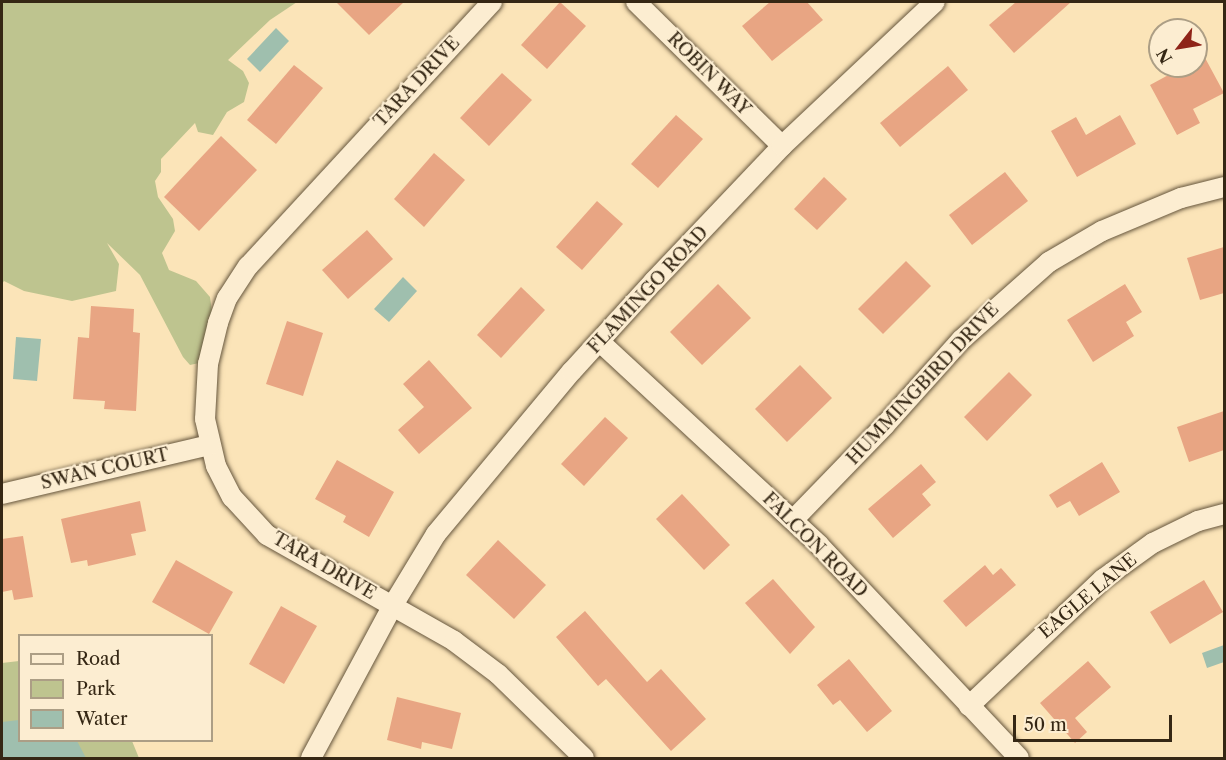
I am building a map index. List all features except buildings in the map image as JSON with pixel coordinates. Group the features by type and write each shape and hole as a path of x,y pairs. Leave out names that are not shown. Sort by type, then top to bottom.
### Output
{"street":[{"name":"TARA DRIVE","path":"492,2 248,266 232,290 218,323 208,364 205,419 209,445 232,497 267,535 393,605 498,674 584,759"},
{"name":"ROBIN WAY","path":"636,2 782,146"},
{"name":"FLAMINGO ROAD","path":"311,759 393,605 436,534 600,342 782,146 934,2"},
{"name":"HUMMINGBIRD DRIVE","path":"792,520 885,425 961,340 1049,262 1102,231 1181,198 1224,187"},
{"name":"FALCON ROAD","path":"600,342 792,520 1019,759"},
{"name":"SWAN COURT","path":"2,494 209,445"},
{"name":"EAGLE LANE","path":"969,706 1103,579 1153,543 1198,521 1224,514"}],"green space":[{"path":"2,2 297,2 270,20 228,60 243,71 249,83 244,102 227,112 213,135 198,132 195,123 161,159 161,172 155,181 158,197 173,219 175,231 162,253 169,270 196,281 210,297 214,326 199,363 190,365 183,357 140,275 107,243 119,264 116,291 72,301 24,291 4,281 2,284"},
{"path":"18,661 18,742 132,742 139,758 2,758 2,663"}],"water":[{"path":"276,28 289,41 260,72 247,59"},
{"path":"403,277 417,291 389,322 374,309"},
{"path":"16,337 41,339 37,381 13,379"},
{"path":"1224,645 1224,662 1207,668 1202,653"},
{"path":"18,720 18,742 78,742 86,758 2,758 2,722"}]}
